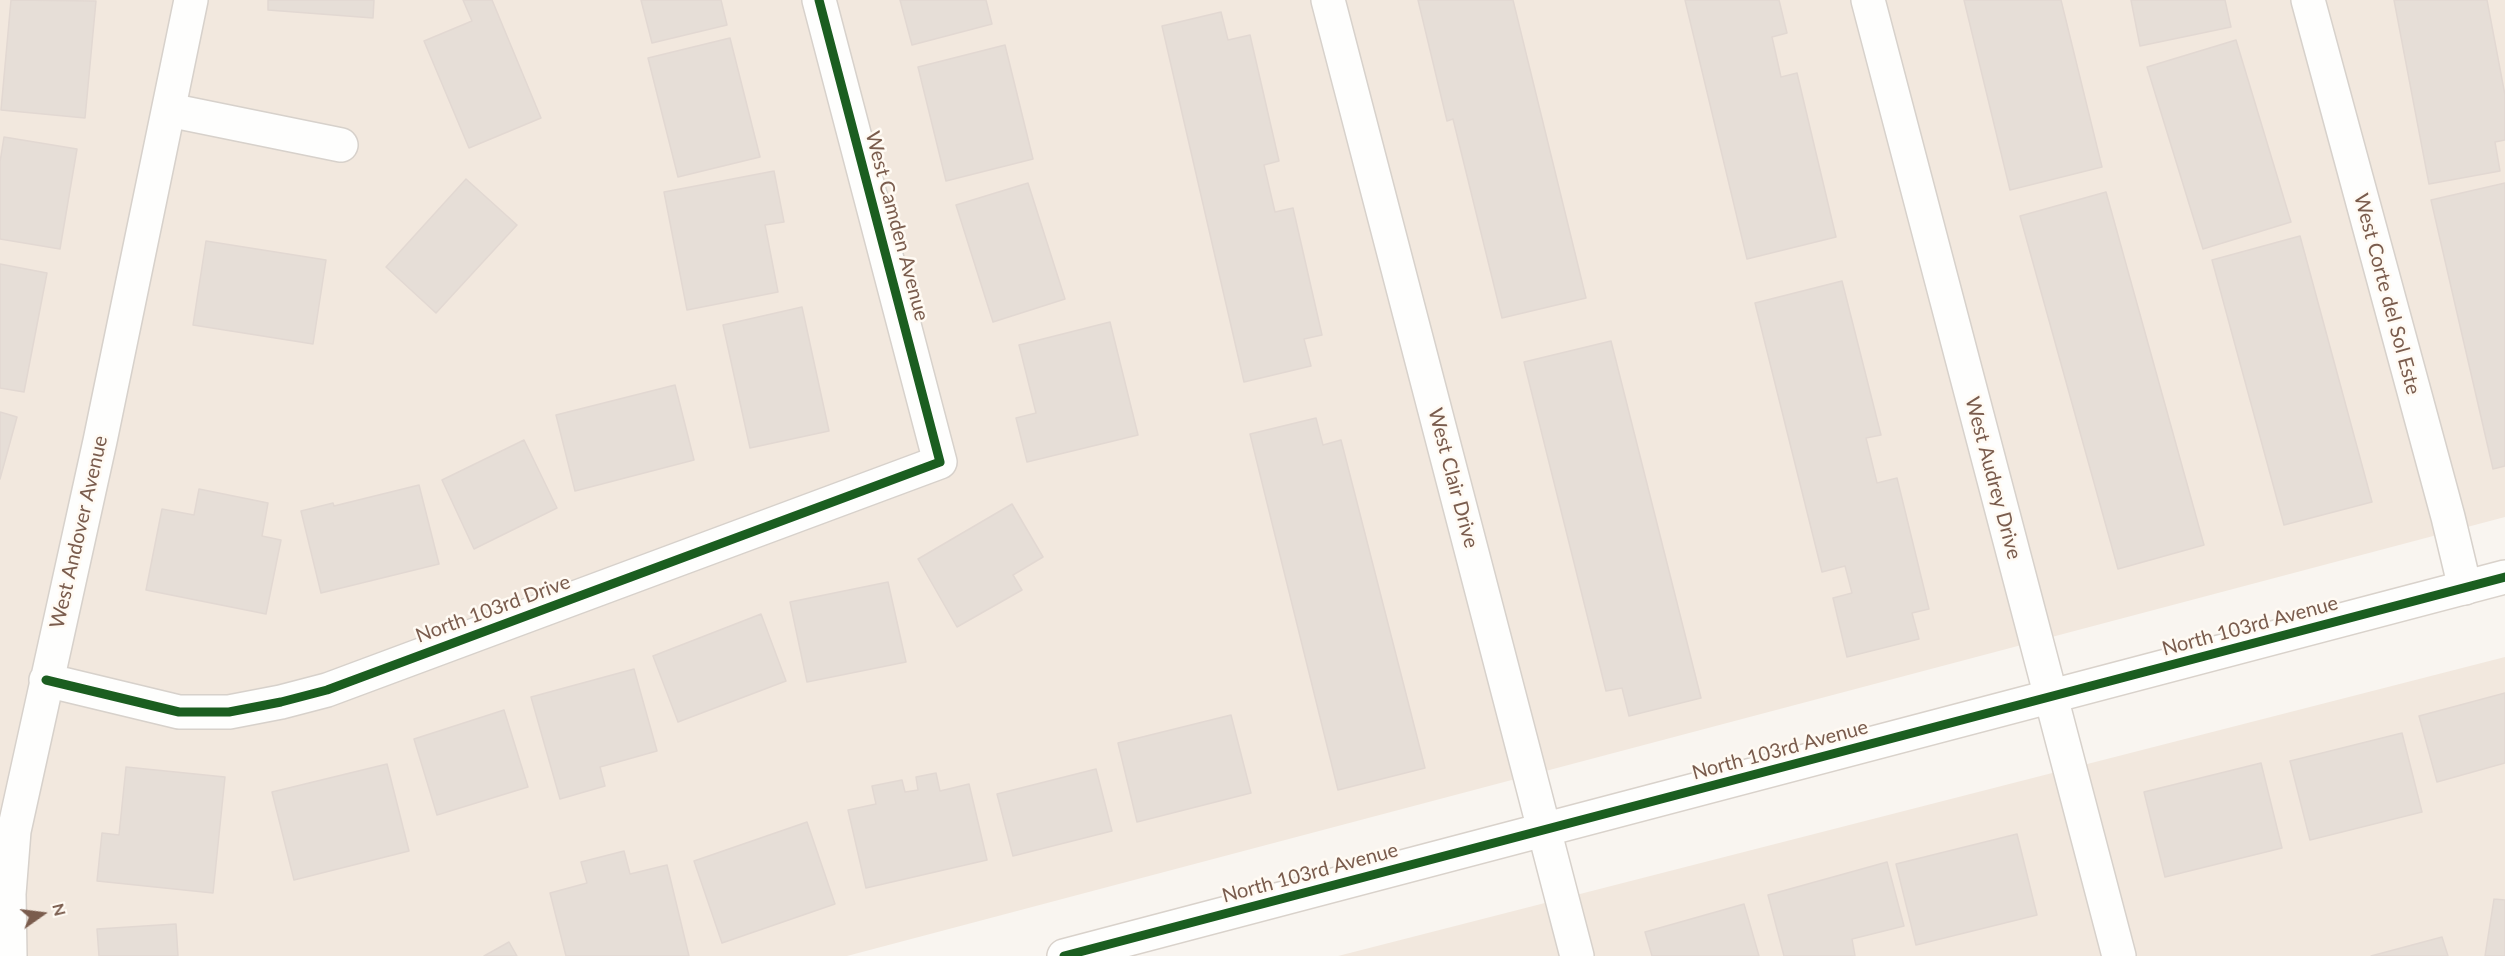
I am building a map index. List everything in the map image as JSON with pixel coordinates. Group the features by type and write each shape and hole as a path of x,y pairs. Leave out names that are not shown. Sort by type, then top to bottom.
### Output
{"street":[{"name":"West Andover Avenue","path":"10,956 9,894 14,831 100,441 191,0"},
{"name":"West Camden Avenue","path":"819,0 940,462"},
{"name":"West Clair Drive","path":"1328,0 1577,956"},
{"name":"West Audrey Drive","path":"1868,0 2119,956"},
{"name":"West Corte del Sol Este","path":"2308,0 2448,517 2465,588"},
{"path":"169,110 341,145"},
{"name":"North 103rd Drive","path":"46,680 179,712 230,712 281,702 327,690 940,462"},
{"name":"North 103rd Avenue","path":"1082,953 2505,577"}],"shaded area":[{"path":"0,0 2505,0 2505,517 847,956 0,956"},
{"path":"2505,657 2505,956 1338,956"}],"building":[{"path":"11,0 96,1 85,118 1,110"},
{"path":"268,0 374,0 373,18 268,10"},
{"path":"463,0 492,0 541,118 469,148 424,41 472,21"},
{"path":"641,0 721,0 727,25 652,43"},
{"path":"900,0 986,0 992,24 912,45"},
{"path":"1418,0 1513,0 1586,298 1502,318 1453,119 1447,121"},
{"path":"1685,0 1779,0 1787,33 1772,37 1781,77 1797,73 1836,237 1747,259"},
{"path":"1964,0 2061,0 2102,167 2010,190"},
{"path":"2131,0 2225,0 2231,27 2140,46"},
{"path":"2394,0 2487,0 2505,95 2505,140 2495,142 2500,171 2429,184"},
{"path":"1221,12 1228,40 1250,35 1279,161 1264,165 1275,212 1293,208 1322,335 1304,339 1311,366 1244,382 1162,26"},
{"path":"730,38 760,157 678,177 648,58"},
{"path":"2236,40 2291,222 2203,249 2147,67"},
{"path":"1005,45 1033,159 946,181 918,67"},
{"path":"4,137 77,149 60,249 0,239 0,162"},
{"path":"774,171 784,222 765,225 778,292 687,310 664,192"},
{"path":"466,179 517,225 436,313 386,267"},
{"path":"1028,183 1065,299 993,322 956,205"},
{"path":"2505,183 2505,466 2493,469 2431,200"},
{"path":"2106,192 2204,545 2118,569 2020,216"},
{"path":"2300,236 2372,502 2284,525 2212,260"},
{"path":"206,241 326,260 313,344 193,325"},
{"path":"0,264 47,273 24,392 0,388"},
{"path":"1842,281 1881,435 1866,438 1877,483 1897,478 1929,609 1912,613 1919,639 1847,657 1833,598 1852,593 1845,566 1822,572 1755,303"},
{"path":"802,307 829,431 750,448 723,325"},
{"path":"1110,322 1138,435 1027,462 1016,418 1036,413 1019,345"},
{"path":"1611,341 1701,698 1629,716 1622,688 1606,691 1524,362"},
{"path":"675,385 694,460 575,491 556,415"},
{"path":"0,412 17,417 0,479"},
{"path":"1316,418 1323,445 1341,440 1425,768 1338,790 1250,434"},
{"path":"524,440 557,508 474,549 442,480"},
{"path":"419,485 439,564 321,593 301,511 333,503 334,506"},
{"path":"199,489 268,503 262,536 281,540 266,614 146,590 162,509 194,515"},
{"path":"1012,504 1043,557 1013,575 1022,590 957,627 918,559"},
{"path":"888,582 906,662 807,682 790,602"},
{"path":"761,614 786,681 678,722 653,656"},
{"path":"634,669 657,751 600,767 605,786 560,799 531,697"},
{"path":"2505,693 2505,763 2437,782 2419,716"},
{"path":"504,710 528,787 437,815 414,739"},
{"path":"1231,715 1251,793 1137,822 1118,743"},
{"path":"2402,733 2422,812 2310,840 2290,761"},
{"path":"2261,763 2282,848 2165,877 2144,792"},
{"path":"387,764 409,851 294,880 272,792"},
{"path":"126,767 225,777 213,893 97,881 102,833 119,835"},
{"path":"1096,769 1112,831 1013,856 997,794"},
{"path":"936,773 940,791 969,784 987,860 866,888 848,810 876,804 872,786 902,780 905,792 918,790 916,777"},
{"path":"807,822 835,904 722,943 694,861"},
{"path":"2017,834 2037,915 1916,945 1896,864"},
{"path":"624,851 630,874 667,865 689,956 566,956 550,893 587,883 581,862"},
{"path":"1887,862 1904,926 1852,939 1855,956 1784,956 1768,895"},
{"path":"2494,899 2505,900 2505,956 2485,956"},
{"path":"1744,904 1759,956 1652,956 1645,932"},
{"path":"176,924 178,956 99,956 97,929"},
{"path":"2442,937 2448,956 2371,956"},
{"path":"509,942 517,956 484,956"}],"cycle path":[{"path":"46,680 179,712 229,712 281,702 327,690 940,462 819,0"},
{"path":"1064,956 2505,577"}]}
